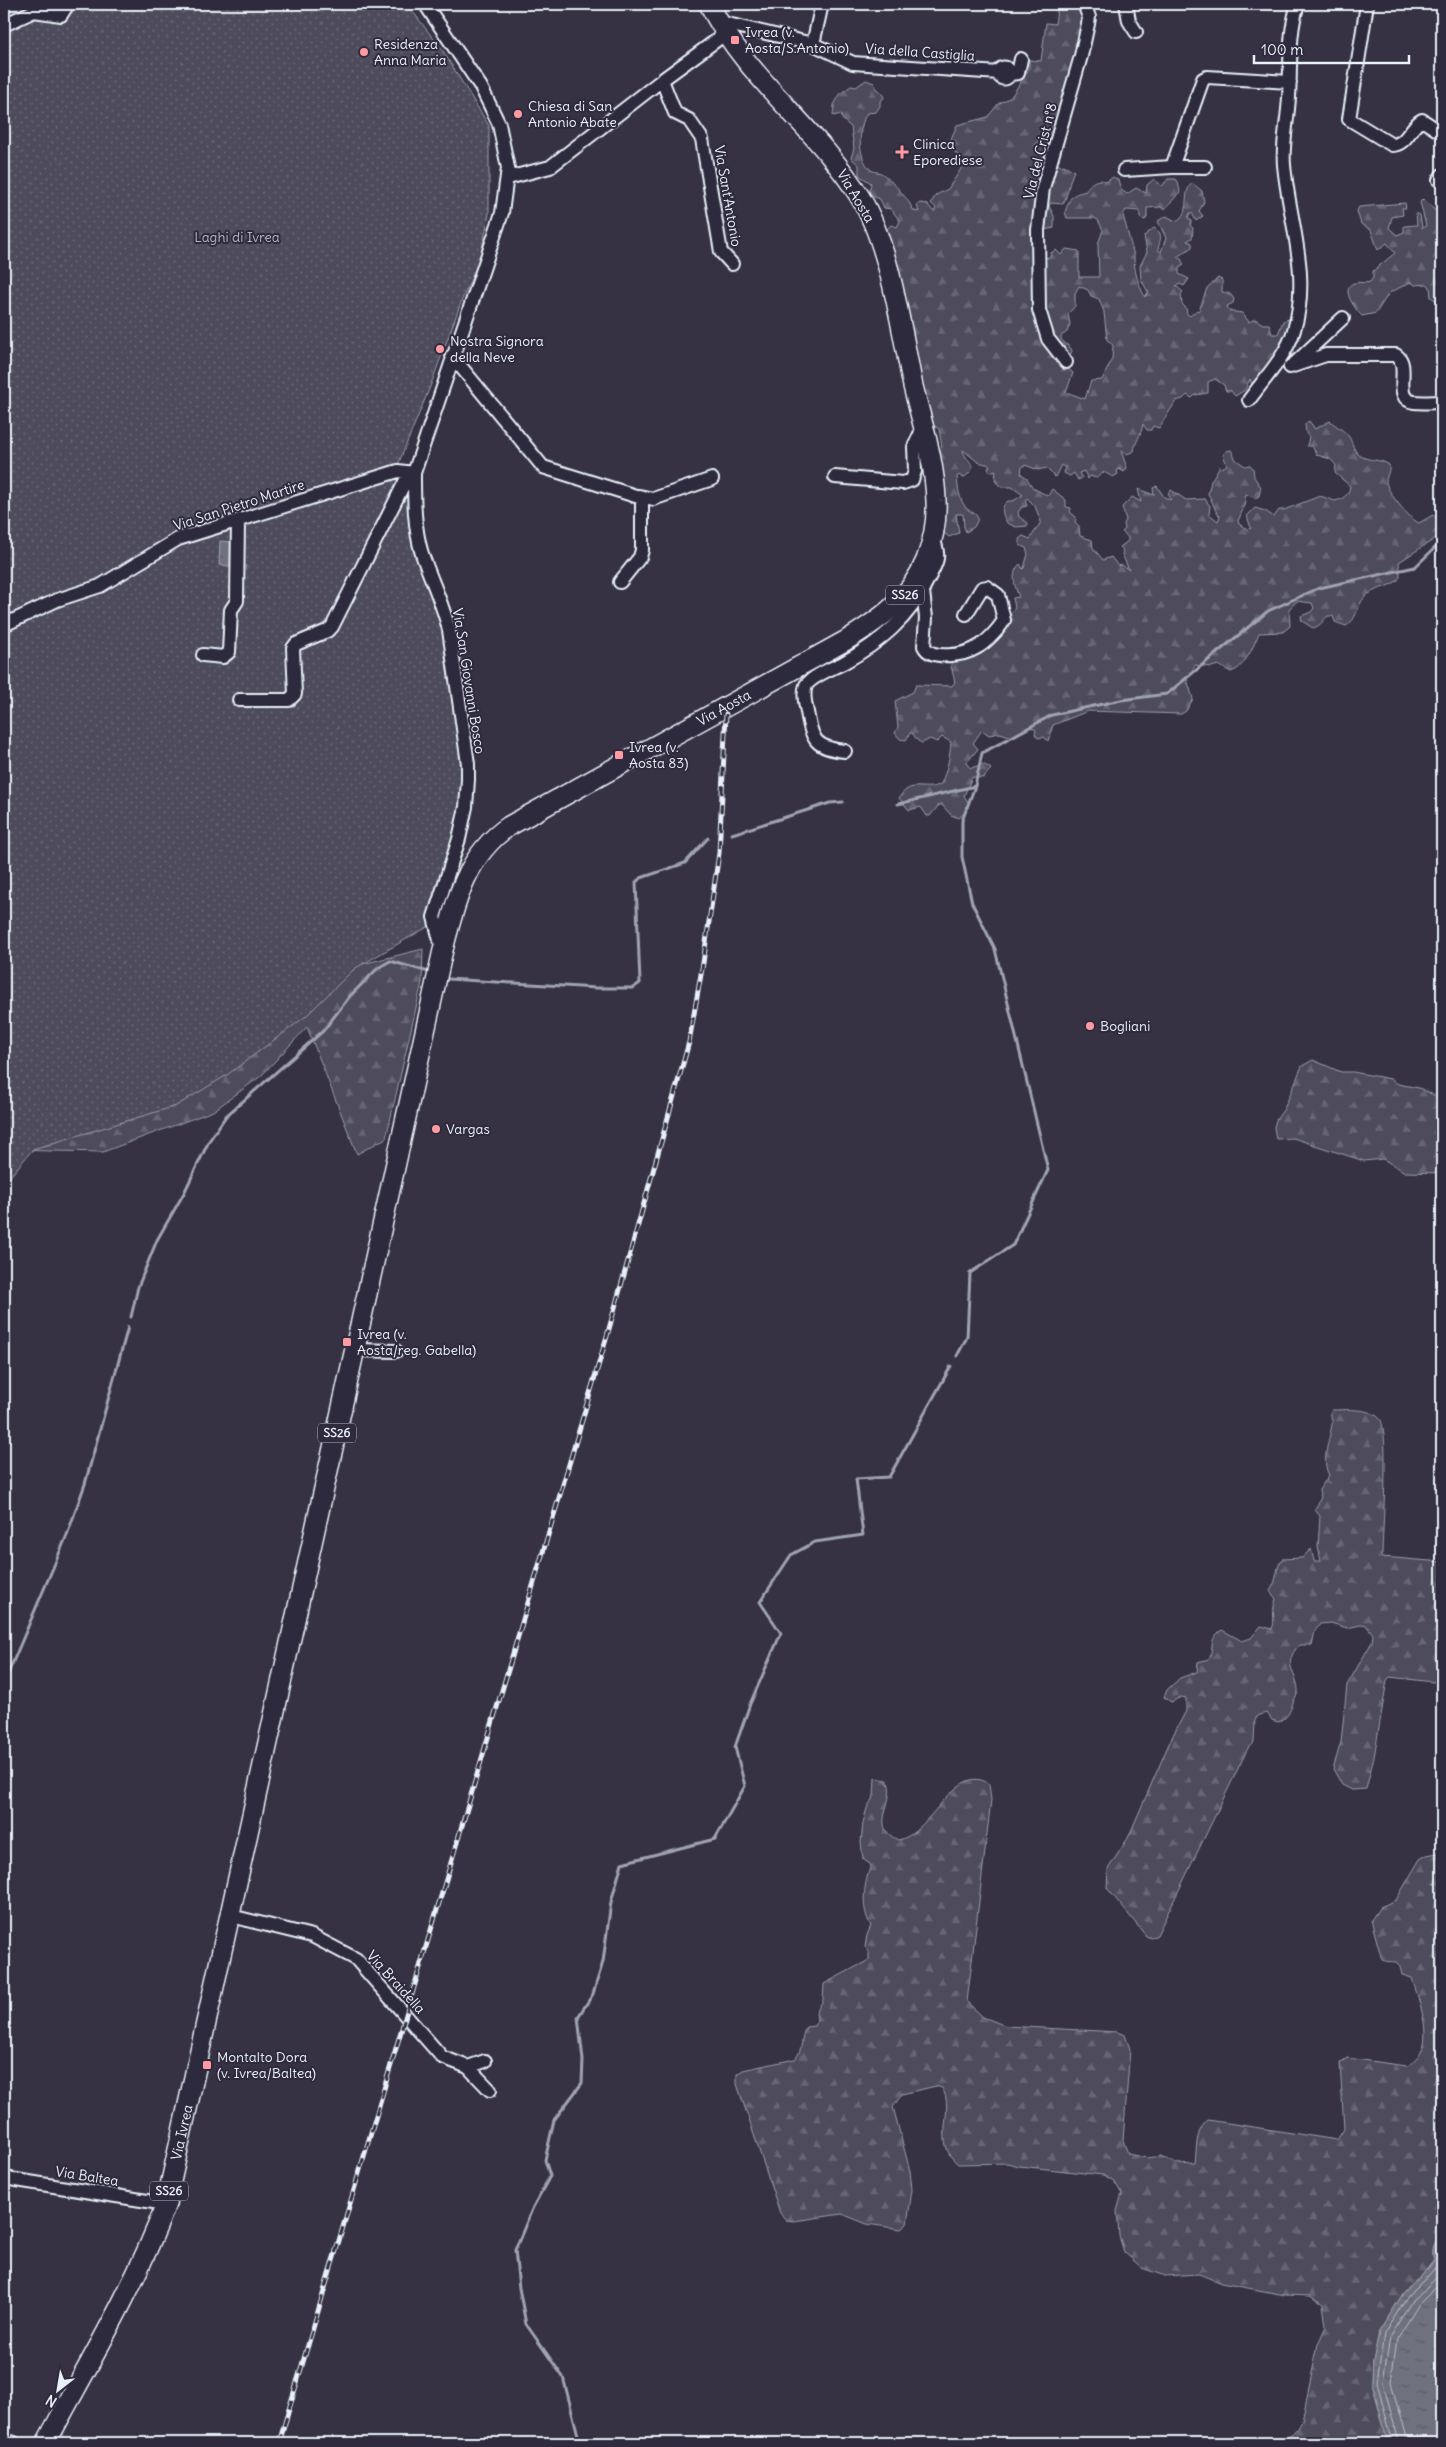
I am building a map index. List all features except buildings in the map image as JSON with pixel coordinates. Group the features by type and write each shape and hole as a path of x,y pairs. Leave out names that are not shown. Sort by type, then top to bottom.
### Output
{"main road":[{"name":"Via Aosta","path":"443,950 462,884 478,856 496,834 878,621 910,589 922,568 933,538 936,498 923,428 886,264 868,213 838,165 759,77 722,28 709,4"},
{"name":"SS26","path":"231,1916 443,950"},
{"name":"Via Ivrea","path":"46,2443 133,2280 153,2239 166,2204 231,1916"}],"street":[{"path":"4,25 34,10 61,15 68,4"},
{"name":"Via San Giovanni Bosco","path":"425,4 468,66 492,108 504,144 508,168 502,214 412,473 414,502 422,552 444,611 448,630 468,764 466,807 459,839 434,917 443,950"},
{"name":"Via del Crist n°8","path":"1066,362 1048,339 1039,310 1038,230 1043,188 1087,30 1089,17 1084,4"},
{"path":"1126,4 1129,21 1136,32"},
{"path":"1249,400 1280,357 1294,331 1300,294 1296,232 1284,164 1290,82 1291,24 1298,4"},
{"path":"1367,4 1349,119 1392,146 1401,143 1417,122 1422,120 1442,133"},
{"path":"813,44 819,8"},
{"path":"508,178 550,167 662,80 722,28"},
{"name":"Via della Castiglia","path":"722,28 813,44 853,63 1018,73 1021,59"},
{"path":"1172,167 1203,79 1207,77 1290,82"},
{"path":"662,80 680,126"},
{"name":"Via Sant'Antonio","path":"675,113 689,120 702,139 721,252 732,264"},
{"path":"1124,170 1205,167"},
{"path":"1290,367 1343,318"},
{"path":"1280,357 1280,362 1290,367 1326,355 1396,355 1402,363 1402,391 1407,399 1412,402 1442,402"},
{"path":"452,356 542,467 653,499 712,479"},
{"path":"836,477 904,482 912,480 916,471 914,447 923,428"},
{"name":"Via San Pietro Martire","path":"4,625 48,604 100,586 178,540 398,471 412,473"},
{"path":"239,700 289,700 293,697 295,694 293,648 300,641 327,632 332,627 412,473"},
{"path":"620,582 640,557 642,550 643,502 640,496"},
{"path":"204,655 223,657 229,652 231,610 237,601 238,521"},
{"path":"845,751 821,746 814,739 804,693 806,684 868,648 892,630 905,617 923,591 939,552 933,538"},
{"path":"923,591 926,618 924,646 930,653 938,655 974,649 1004,620 998,595 987,587 982,588 966,614"},
{"path":"355,1350 396,1351"},
{"name":"Via Braidella","path":"231,1916 312,1936 356,1959 442,2057 468,2067 490,2090"},
{"path":"468,2067 485,2061"},
{"name":"Via Baltea","path":"4,2178 166,2204"},
{"path":"4,2438 14,2443"}],"green space":[{"name":"Laghi di Ivrea","path":"4,4 407,4 443,51 489,126 489,214 480,259 463,297 430,387 397,467 418,504 473,772 431,925 354,969 305,1017 227,1075 176,1106 33,1149 4,1184"},
{"path":"1058,4 1078,4 1084,10 1083,27 1075,44 1077,57 1039,187 1034,227 1035,311 1039,327 1051,353 1073,373 1066,392 1085,399 1091,381 1102,380 1112,359 1113,345 1107,340 1104,312 1099,299 1091,296 1088,290 1079,286 1075,293 1075,306 1068,314 1070,324 1067,332 1061,336 1062,340 1072,351 1068,359 1053,343 1046,308 1041,305 1041,269 1045,197 1053,162 1061,166 1064,165 1074,171 1063,204 1051,203 1049,206 1054,216 1054,228 1044,230 1044,258 1050,257 1051,253 1056,250 1061,255 1066,249 1079,251 1079,277 1099,277 1098,244 1103,230 1098,220 1094,218 1067,218 1065,212 1072,197 1086,191 1094,182 1100,180 1106,182 1113,177 1118,180 1121,190 1127,194 1136,188 1146,193 1147,185 1154,179 1162,186 1168,179 1176,179 1180,192 1164,210 1161,207 1147,208 1147,218 1145,220 1140,218 1140,211 1126,210 1123,215 1134,256 1137,277 1145,297 1148,292 1141,279 1140,266 1147,252 1144,236 1154,228 1157,230 1160,235 1158,250 1161,252 1166,238 1158,221 1166,216 1176,221 1181,218 1184,213 1187,192 1192,183 1202,191 1204,202 1199,211 1203,216 1196,221 1192,213 1190,213 1188,218 1192,221 1190,225 1193,228 1192,238 1187,241 1192,243 1192,247 1177,257 1181,259 1184,265 1179,268 1179,274 1189,279 1184,286 1180,284 1176,286 1183,292 1181,294 1182,304 1186,308 1187,314 1190,316 1197,310 1199,311 1207,288 1218,278 1222,280 1222,292 1230,294 1234,299 1233,303 1227,306 1229,311 1242,313 1249,322 1255,319 1263,324 1269,324 1272,334 1278,334 1283,321 1289,319 1294,312 1297,312 1287,343 1256,388 1253,388 1250,379 1245,390 1235,396 1231,391 1226,391 1224,385 1215,379 1208,382 1208,393 1195,395 1192,398 1187,395 1183,399 1176,401 1159,428 1153,426 1151,430 1147,430 1143,424 1134,451 1127,454 1121,451 1127,468 1124,472 1119,469 1117,471 1118,474 1113,477 1104,472 1096,478 1090,476 1088,479 1084,471 1079,473 1082,478 1078,480 1074,473 1070,476 1064,473 1065,468 1061,465 1055,477 1046,468 1038,470 1025,465 1022,467 1021,474 1026,477 1033,488 1048,496 1052,489 1066,500 1066,507 1071,508 1070,512 1076,517 1075,522 1079,526 1080,536 1092,540 1093,548 1103,560 1111,557 1118,566 1122,565 1129,570 1122,554 1123,550 1120,547 1128,541 1128,537 1122,532 1125,529 1124,524 1126,520 1122,507 1132,497 1141,502 1138,489 1154,495 1153,488 1157,486 1164,497 1170,500 1168,494 1171,490 1186,500 1205,499 1210,506 1209,514 1218,521 1220,516 1208,494 1211,481 1220,466 1222,468 1227,465 1223,455 1226,451 1231,450 1236,460 1245,466 1250,465 1253,468 1254,477 1261,487 1259,496 1255,498 1246,494 1244,507 1238,521 1239,524 1248,530 1251,528 1247,516 1255,508 1265,511 1274,517 1279,510 1284,510 1320,496 1335,501 1343,498 1350,486 1335,473 1336,465 1330,459 1317,455 1312,446 1307,446 1309,437 1306,433 1305,424 1309,421 1315,429 1330,421 1347,435 1359,455 1367,459 1382,461 1389,465 1386,480 1389,491 1415,521 1419,523 1433,515 1442,523 1442,531 1433,540 1399,562 1400,577 1397,581 1365,597 1353,620 1346,626 1335,622 1333,616 1328,616 1313,628 1302,621 1301,616 1311,612 1314,608 1312,603 1297,601 1289,609 1290,626 1283,632 1259,633 1245,661 1236,670 1231,672 1218,665 1212,667 1195,665 1187,679 1193,699 1186,711 1181,714 1088,711 1053,725 1048,741 1044,737 1038,738 1035,734 1036,730 1031,727 1013,737 1000,733 989,735 982,730 973,743 978,749 967,762 971,768 983,764 991,769 983,778 972,777 964,796 969,803 967,810 959,818 951,815 942,805 939,805 930,816 927,816 921,807 909,810 899,798 904,792 913,787 929,787 941,784 948,763 951,742 942,737 937,742 930,739 922,743 912,733 910,733 906,740 900,739 895,733 898,727 895,701 913,692 916,685 952,686 955,682 951,659 957,655 978,651 997,624 1006,624 1009,615 1015,608 1013,598 1019,597 1015,585 1015,572 1020,564 1024,568 1028,554 1026,548 1020,545 1019,539 1023,536 1030,539 1041,522 1035,506 1027,498 1025,500 1027,506 1022,507 1018,512 1019,517 1028,523 1027,526 1016,527 1007,523 1003,514 1004,506 1008,501 1013,501 1023,495 1012,487 1001,487 995,481 996,470 990,472 988,469 990,465 978,462 963,450 971,463 972,470 963,478 959,475 957,477 959,493 966,508 975,514 978,519 974,527 966,532 963,514 956,514 959,533 949,537 944,533 938,541 942,498 936,464 936,456 942,447 939,429 924,418 880,229 887,229 891,225 897,227 900,221 891,209 884,208 880,199 869,195 871,183 859,175 859,165 851,158 854,148 851,127 842,119 841,114 833,116 834,105 841,93 851,86 856,87 866,80 874,83 876,89 882,93 884,98 880,101 880,106 876,112 867,113 862,126 860,142 866,164 892,183 905,197 914,211 919,212 917,205 920,203 927,204 935,211 936,208 931,203 936,195 948,189 961,169 957,154 948,146 957,125 988,117 998,104 1011,97 1029,69 1029,60 1041,61 1046,23 1055,24"},
{"path":"1423,199 1442,217 1442,305 1431,297 1430,287 1427,284 1415,285 1411,282 1389,293 1376,313 1362,316 1350,299 1348,289 1356,282 1370,282 1373,278 1373,271 1395,253 1387,243 1378,250 1371,230 1361,224 1357,211 1359,207 1405,203 1406,208 1402,208 1403,215 1392,217 1389,228 1397,235 1404,232 1404,226 1417,225 1416,213 1420,215 1422,228 1426,226 1420,202"},
{"path":"4,768 342,969 423,949 422,982 386,1138 357,1154 307,1027 261,1076 213,1111 103,1152 4,1150"},
{"path":"1313,1060 1341,1072 1353,1072 1391,1079 1398,1084 1419,1088 1442,1099 1442,1173 1405,1172 1383,1159 1364,1161 1293,1138 1276,1139 1274,1127 1276,1120 1284,1109 1302,1066"},
{"path":"1332,1410 1358,1410 1376,1415 1383,1427 1385,1484 1382,1557 1442,1562 1442,1683 1390,1677 1387,1680 1374,1757 1366,1789 1352,1790 1342,1785 1333,1769 1341,1742 1347,1685 1372,1642 1373,1634 1365,1624 1347,1628 1331,1623 1320,1624 1315,1631 1312,1645 1299,1645 1291,1659 1298,1693 1289,1713 1278,1722 1272,1720 1267,1713 1259,1715 1255,1720 1254,1742 1248,1748 1157,1935 1151,1938 1146,1936 1107,1888 1108,1869 1128,1838 1171,1739 1186,1711 1186,1698 1181,1697 1171,1702 1164,1697 1167,1690 1180,1678 1197,1672 1198,1662 1209,1659 1213,1640 1222,1630 1242,1641 1251,1638 1261,1626 1272,1629 1276,1599 1270,1591 1282,1559 1302,1558 1311,1549 1314,1561 1321,1561 1318,1547 1320,1516 1315,1510 1321,1497 1319,1490 1329,1475 1326,1457 1332,1425"},
{"path":"875,1778 887,1780 889,1796 884,1820 885,1828 889,1834 898,1840 910,1835 921,1826 954,1790 965,1782 977,1779 989,1784 991,1800 967,2002 983,2017 1006,2026 1117,2032 1125,2035 1130,2049 1123,2140 1128,2154 1147,2158 1161,2156 1176,2164 1195,2163 1199,2134 1208,2120 1337,2140 1344,2129 1340,2063 1347,2058 1407,2066 1417,2059 1425,2038 1425,2026 1412,1978 1402,1975 1397,1963 1382,1960 1371,1920 1380,1907 1396,1900 1420,1859 1427,1855 1442,1852 1442,2232 1433,2249 1434,2260 1419,2279 1404,2292 1379,2332 1373,2362 1372,2382 1388,2443 1278,2443 1277,2441 1292,2434 1302,2421 1318,2344 1326,2326 1323,2304 1310,2296 1285,2295 1221,2283 1199,2274 1165,2276 1142,2268 1124,2252 1119,2236 1117,2211 1122,2194 1114,2181 1103,2175 1007,2163 958,2164 950,2155 946,2146 947,2106 942,2088 936,2086 902,2094 893,2107 910,2171 912,2190 907,2224 901,2229 867,2224 842,2214 794,2221 786,2220 780,2213 737,2084 737,2074 743,2070 795,2059 800,2051 806,2027 814,2026 817,2020 816,2013 823,2000 824,1984 869,1960 869,1952 865,1947 871,1926 865,1911 864,1896 866,1880 871,1865 863,1859 861,1842 867,1808 874,1796"}],"water":[{"path":"220,541 231,542 230,566 219,565"},
{"path":"1442,2232 1442,2443 1388,2443 1372,2382 1373,2362 1379,2332 1404,2292 1419,2279 1434,2261 1434,2249"}],"waterway":[{"path":"957,1356 967,1337 970,1273 1013,1245 1048,1170 995,949 972,903 962,857 962,821 975,786 982,753 1052,715 1121,700 1167,694 1268,611 1319,588 1415,567 1442,541"},
{"path":"898,804 975,786"},
{"path":"732,834 830,803 843,802"},
{"path":"448,979 596,988 633,988 640,983 636,882 641,878 685,863 708,838"},
{"path":"131,1317 138,1287 157,1240 184,1193 209,1141 226,1116 323,1031 350,996 378,968 390,961 432,973"},
{"path":"4,1683 67,1535 85,1484 128,1327"},
{"path":"580,2443 563,2377 526,2324 519,2288 515,2250 533,2207 550,2176 545,2160 554,2120 582,2083 583,2060 578,2017 593,1994 603,1962 611,1902 622,1863 715,1839 745,1786 735,1747 750,1704 781,1633 760,1602 791,1555 815,1542 863,1535 856,1479 889,1477 951,1366"}],"railway":[{"path":"279,2443 607,1336 689,1042 719,853 726,714"}],"place":[{"name":"Ivrea (v. Aosta/S.Antonio)","path":"735,40"},
{"name":"Residenza Anna Maria","path":"364,52"},
{"name":"Chiesa di San Antonio Abate","path":"518,114"},
{"name":"Clinica Eporediese","path":"902,152"},
{"name":"Nostra Signora della Neve","path":"440,349"},
{"name":"Ivrea (v. Aosta 83)","path":"619,755"},
{"name":"Bogliani","path":"1090,1026"},
{"name":"Vargas","path":"436,1129"},
{"name":"Ivrea (v. Aosta/reg. Gabella)","path":"347,1342"},
{"name":"Montalto Dora (v. Ivrea/Baltea)","path":"207,2065"}]}
